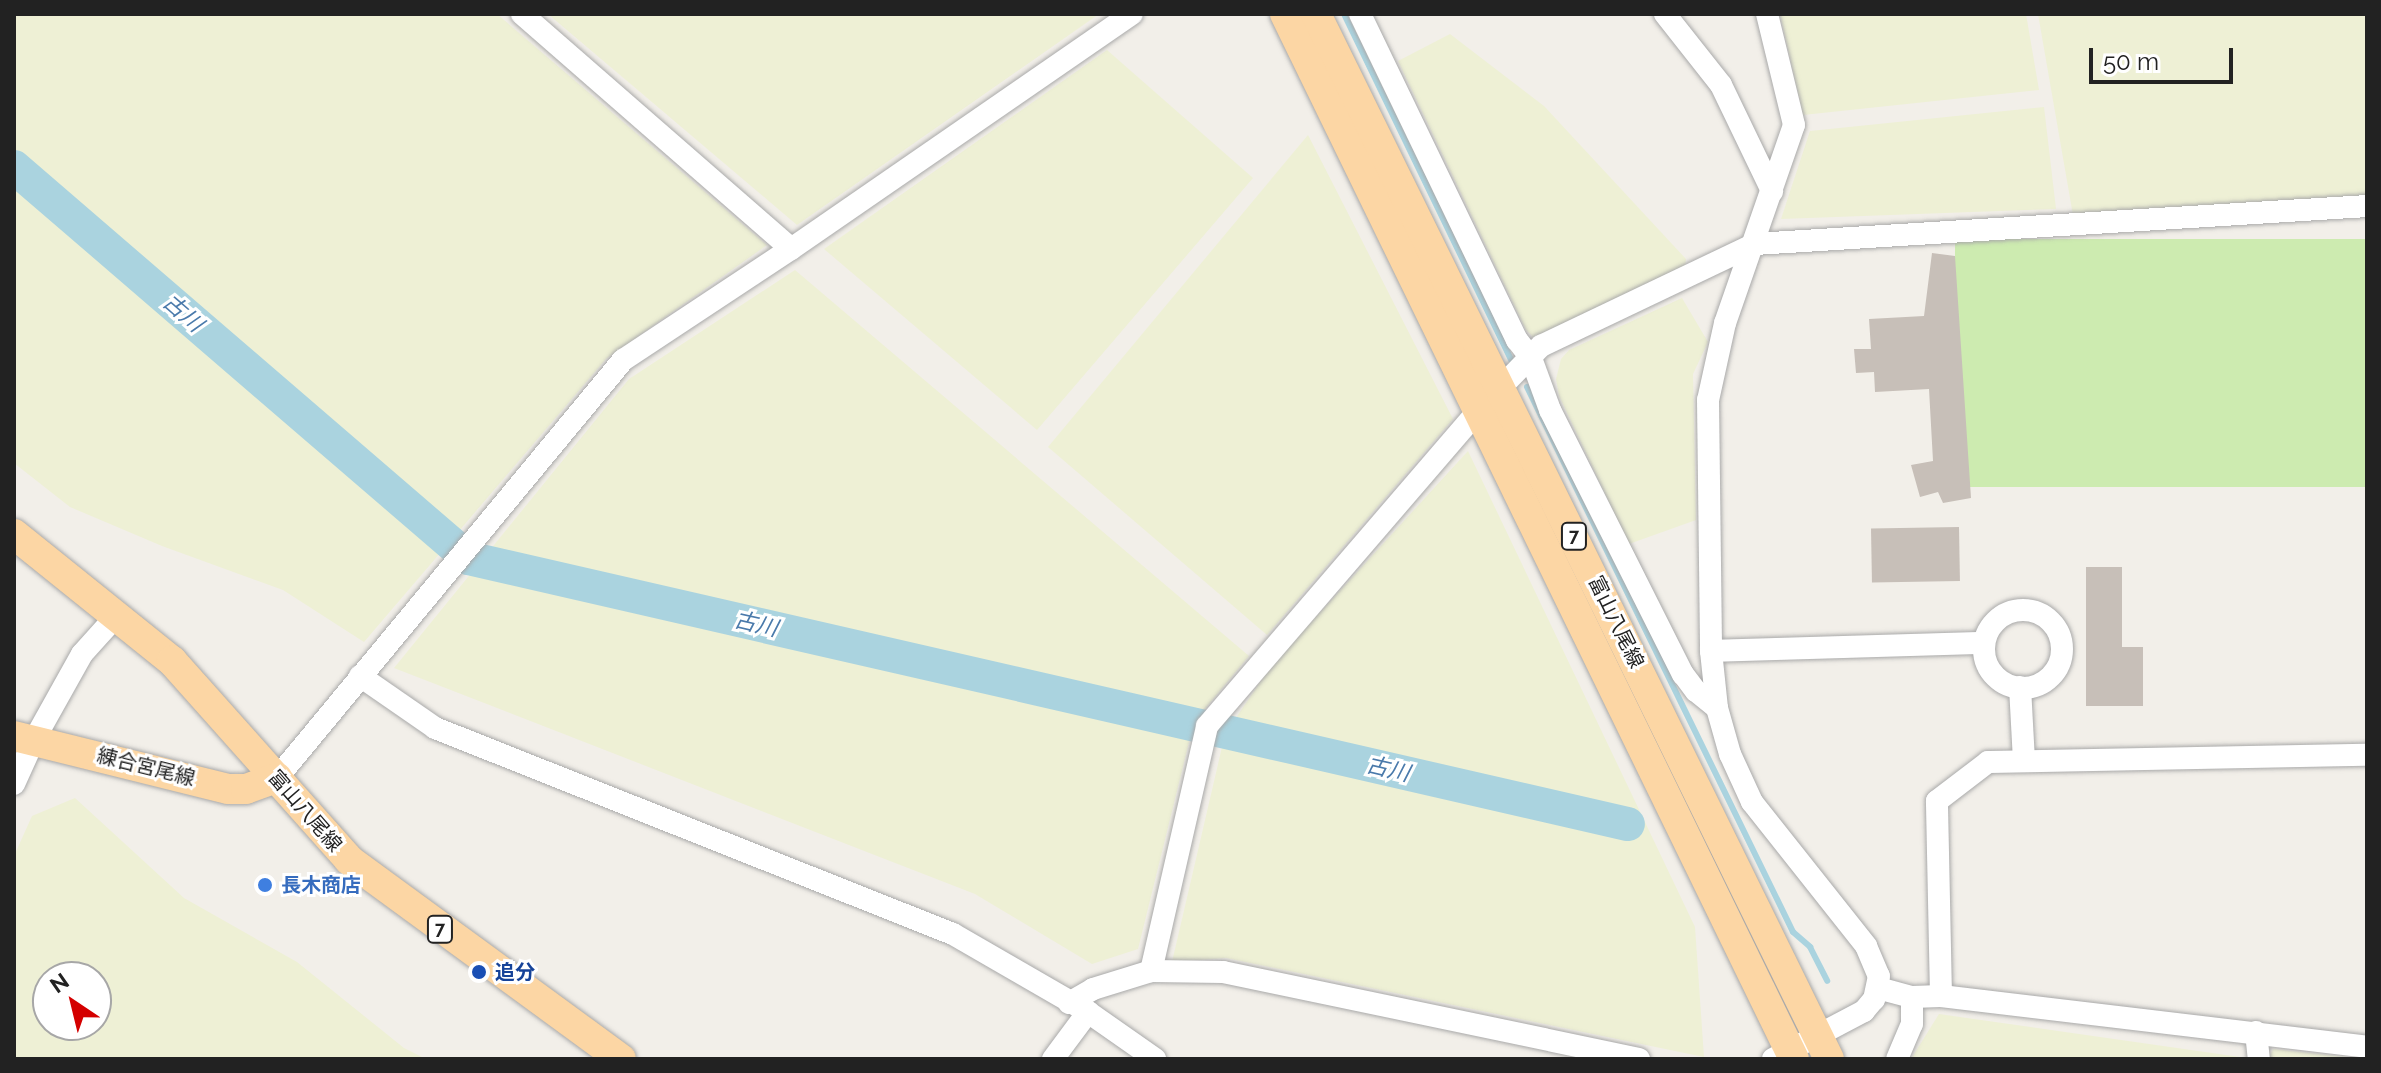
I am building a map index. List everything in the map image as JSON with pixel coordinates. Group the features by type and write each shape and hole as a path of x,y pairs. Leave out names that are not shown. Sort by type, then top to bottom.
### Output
{"main road":[{"name":"富山八尾線","path":"1285,14 1786,1057"},
{"name":"富山八尾線","path":"1316,14 1824,1048"},
{"name":"富山八尾線","path":"14,534 118,614 172,661 349,860 621,1059"},
{"name":"練合宮尾線","path":"24,738 228,789 246,789 277,778"}],"street":[{"path":"522,14 791,249"},
{"path":"277,778 623,360 791,249 1132,14"},
{"path":"1360,14 1517,340 1531,358 1550,410 1683,674 1696,691 1717,708"},
{"path":"1665,14 1721,85 1772,191"},
{"path":"1767,14 1794,125 1725,323 1708,400 1711,651 1717,708 1730,754 1752,802 1866,946 1879,976 1878,988 1864,1011 1824,1048 1786,1057"},
{"path":"1151,971 1207,726 1478,411 1541,346 1755,244 2367,206"},
{"path":"2020,610 2033,611 2054,625 2062,649 2060,662 2044,681 2020,687 1997,678 1984,656 1984,643 1996,620 2020,610"},
{"path":"14,784 24,738 82,654 118,614"},
{"path":"1711,651 1984,643"},
{"path":"360,676 435,728 953,934 1078,1008 1155,1059"},
{"path":"2020,687 2024,761"},
{"path":"1941,996 1937,801 1988,762 2367,755"},
{"path":"1053,1059 1078,1008 1093,989 1151,971 1223,972 1639,1059"},
{"path":"1878,988 1912,997 1941,996 2367,1047"},
{"path":"1897,1059 1912,1024 1912,997"},
{"path":"2256,1032 2259,1059"}],"green space":[{"path":"14,14 497,14 767,245 606,359 364,642 283,590 162,546 70,507 14,463"},
{"path":"548,14 1099,14 797,225"},
{"path":"1780,14 2026,14 2039,90 1803,115"},
{"path":"2038,14 2367,14 2367,201 2074,221"},
{"path":"1450,34 1544,106 1686,259 1685,268 1537,341 1526,330 1398,61"},
{"path":"1107,50 1253,178 1037,430 824,249"},
{"path":"2044,107 2056,209 1781,219 1810,131"},
{"path":"1308,135 1453,419 1267,635 1048,447"},
{"path":"1955,239 2367,239 2367,487 1955,487"},
{"path":"795,270 1249,656 1194,722 1138,949 1092,964 975,894 394,668 629,379"},
{"path":"1682,298 1708,342 1693,374 1696,520 1629,544 1559,396 1556,379 1561,359 1569,350"},
{"path":"1468,451 1695,927 1704,1057 1226,958 1172,962 1225,734 1271,666"},
{"path":"75,798 184,898 297,962 404,1048 426,1059 14,1059 14,856 32,816"},
{"path":"1939,1014 2240,1057 2240,1059 1911,1059"},
{"path":"2273,1049 2367,1059 2268,1059"}],"building":[{"path":"1932,253 1955,256 1971,498 1943,503 1938,492 1920,497 1911,465 1933,461 1929,389 1875,392 1874,372 1856,373 1854,349 1871,349 1869,319 1924,316"},
{"path":"1959,527 1960,581 1872,583 1871,529"},
{"path":"2086,567 2122,567 2122,647 2143,647 2143,706 2086,706"}],"waterway":[{"path":"1344,14 1513,363"},
{"name":"古川","path":"14,167 468,558 1628,824"},
{"path":"1527,387 1793,932 1810,947 1827,981"}],"place":[{"name":"長木商店","path":"265,885"},
{"name":"追分","path":"479,972"}]}
